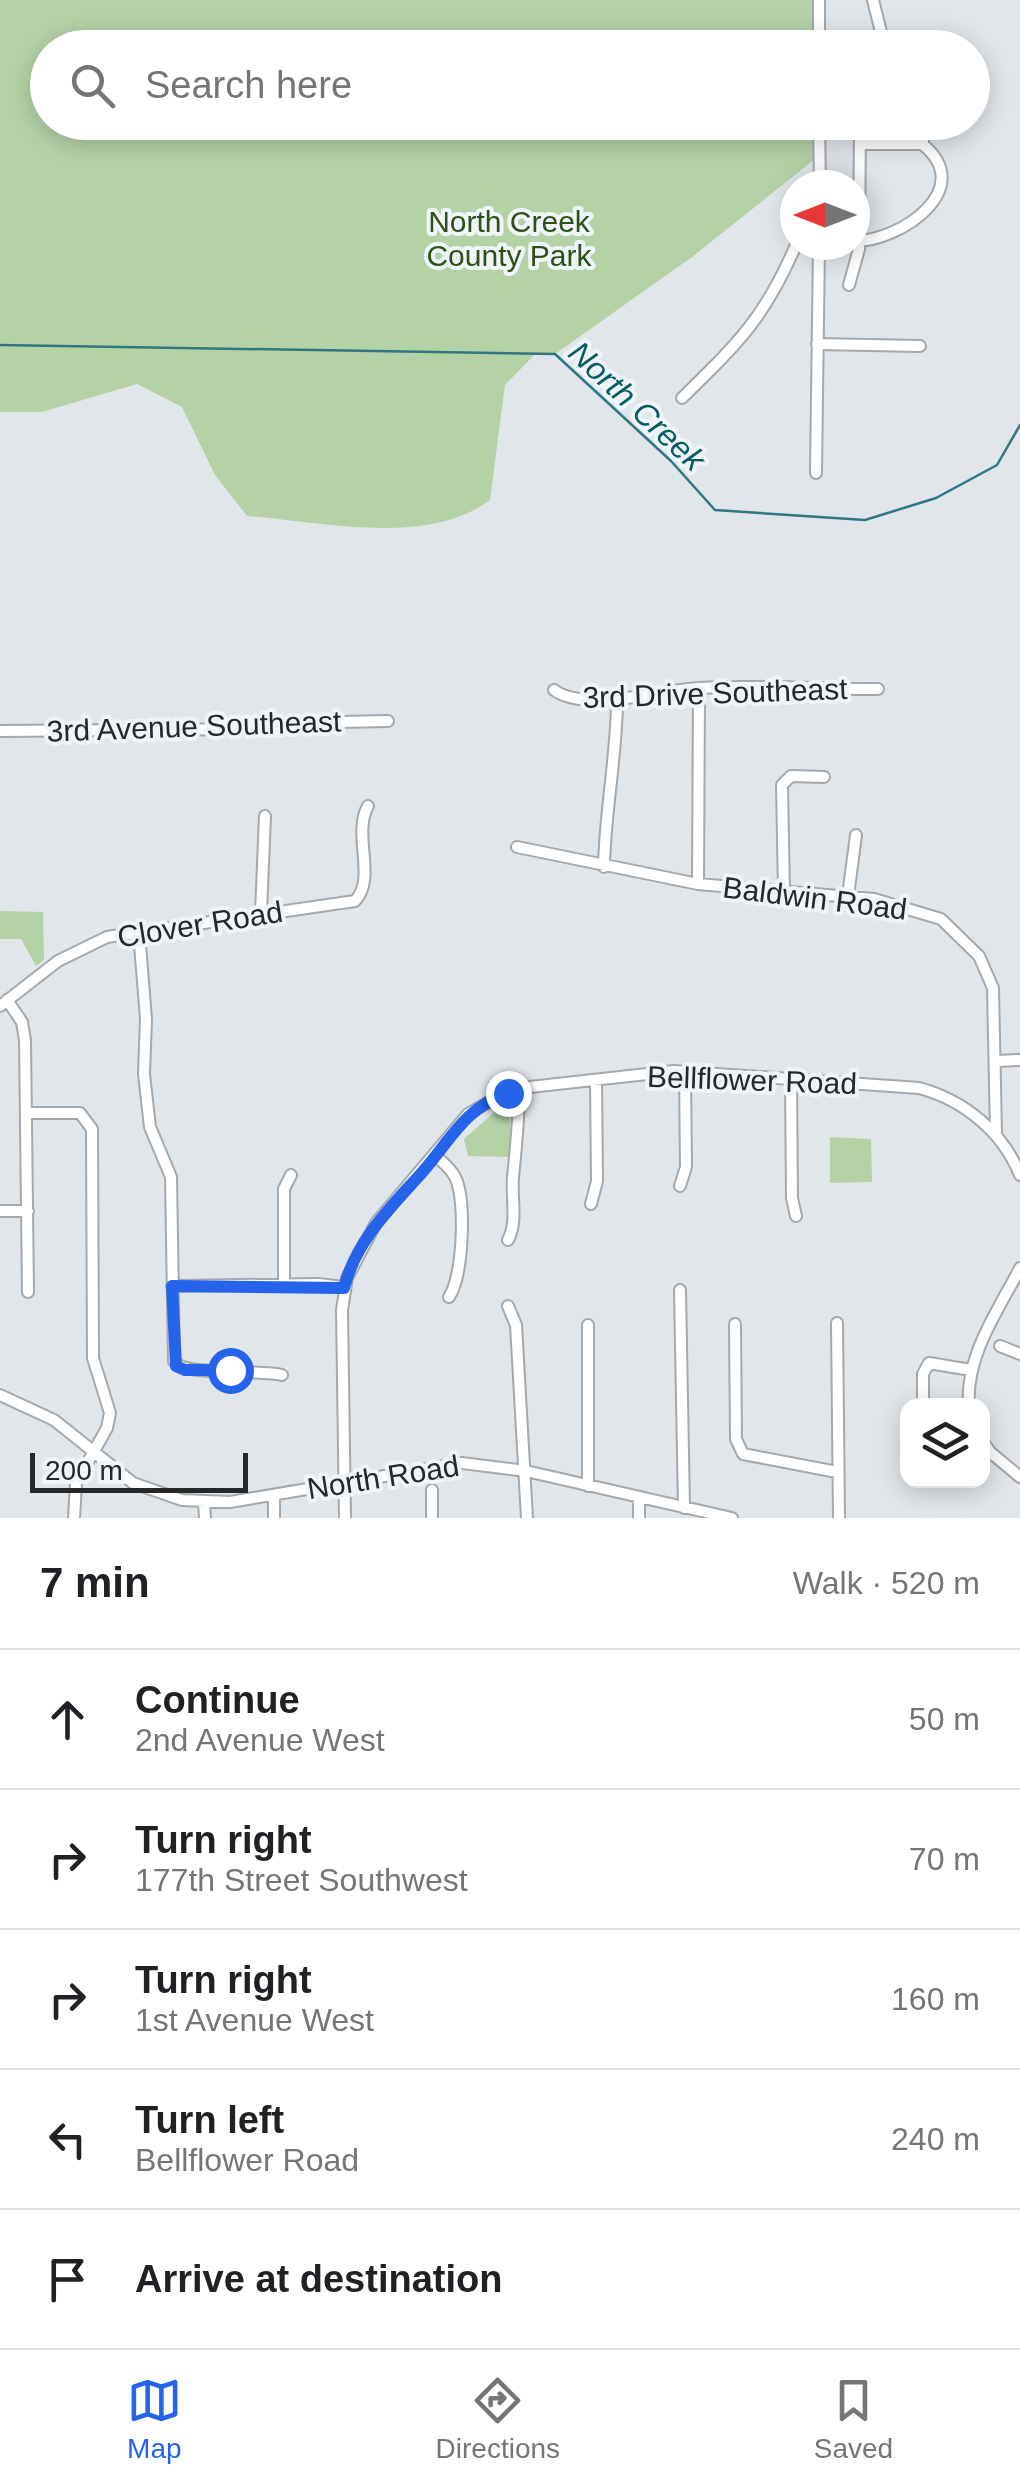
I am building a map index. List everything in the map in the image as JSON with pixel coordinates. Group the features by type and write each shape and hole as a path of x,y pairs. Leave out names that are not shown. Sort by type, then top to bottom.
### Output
{"street":[{"path":"818,30 819,0"},
{"path":"873,0 880,30"},
{"path":"819,140 820,170"},
{"path":"859,170 860,140"},
{"path":"924,140 924,145"},
{"path":"860,144 908,141 924,145 940,162 944,176 934,203 886,236 870,239"},
{"path":"682,398 751,330 770,303 789,260"},
{"path":"816,472 819,260"},
{"path":"849,284 854,260"},
{"path":"817,344 920,346"},
{"path":"698,884 699,688"},
{"name":"3rd Drive Southeast","path":"554,690 568,697 616,698 699,688 878,689"},
{"path":"604,867 605,816 617,748 616,698"},
{"name":"3rd Avenue Southeast","path":"0,731 268,729 290,723 388,721"},
{"path":"784,893 782,785 791,776 824,777"},
{"name":"Clover Road","path":"4,1003 80,947 140,932 261,912 350,903 359,898 363,888 362,820 368,806"},
{"path":"261,912 265,816"},
{"path":"848,896 856,835"},
{"name":"Baldwin Road","path":"517,847 698,884 848,896 931,914 972,946 993,988 996,1133"},
{"path":"140,932 146,1019 144,1074 150,1127 171,1177 174,1361 185,1370 262,1370 282,1375"},
{"path":"4,1003 24,1031 28,1292"},
{"path":"997,1061 1020,1060"},
{"path":"680,1186 686,1167 685,1072"},
{"name":"Bellflower Road","path":"345,1518 344,1288 368,1235 468,1114 490,1100 519,1090 685,1072 931,1092 996,1133"},
{"path":"790,1079 792,1198 796,1216"},
{"path":"591,1204 597,1181 596,1080"},
{"path":"508,1240 513,1229 514,1175 520,1152 519,1090"},
{"path":"26,1114 87,1117 92,1129 93,1358 110,1413 76,1483 74,1518"},
{"path":"996,1133 1020,1175"},
{"path":"435,1155 453,1173 459,1192 460,1265 449,1298"},
{"path":"284,1284 284,1189 291,1175"},
{"path":"0,1212 28,1212"},
{"path":"970,1398 972,1370 1020,1268"},
{"path":"172,1286 284,1284 344,1288"},
{"path":"680,1290 684,1508"},
{"path":"508,1306 516,1325 517,1408 526,1472 527,1518"},
{"path":"836,1323 839,1518"},
{"path":"735,1324 736,1438 742,1454 837,1472"},
{"path":"588,1326 588,1486"},
{"path":"1000,1346 1020,1354"},
{"path":"923,1398 923,1374 929,1363 972,1370"},
{"name":"North Road","path":"0,1395 54,1420 93,1454 143,1488 204,1503 453,1463 526,1472 732,1518"},
{"path":"990,1452 1020,1477"},
{"path":"432,1490 432,1518"},
{"path":"274,1494 274,1518"},
{"path":"639,1498 639,1518"},
{"path":"204,1503 205,1518"}],"green space":[{"name":"North Creek County Park","path":"0,0 820,0 820,30 30,30 30,140 820,140 820,155 801,170 780,170 780,187 692,257 555,354 535,354 505,385 490,500 465,514 436,523 373,528 247,516 215,475 182,407 137,384 42,412 0,412"},
{"path":"0,911 43,912 44,960 36,966 21,939 0,939"},
{"path":"505,1103 510,1106 510,1157 468,1156 464,1139"},
{"path":"830,1137 871,1139 872,1182 830,1183"}],"waterway":[{"name":"North Creek","path":"0,345 555,354 671,461 715,510 865,520 936,498 997,465 1020,425"}],"route":[{"path":"230,1370 185,1370 176,1366 172,1286 318,1284 344,1288 354,1258 376,1223 468,1114 508,1093"}]}
